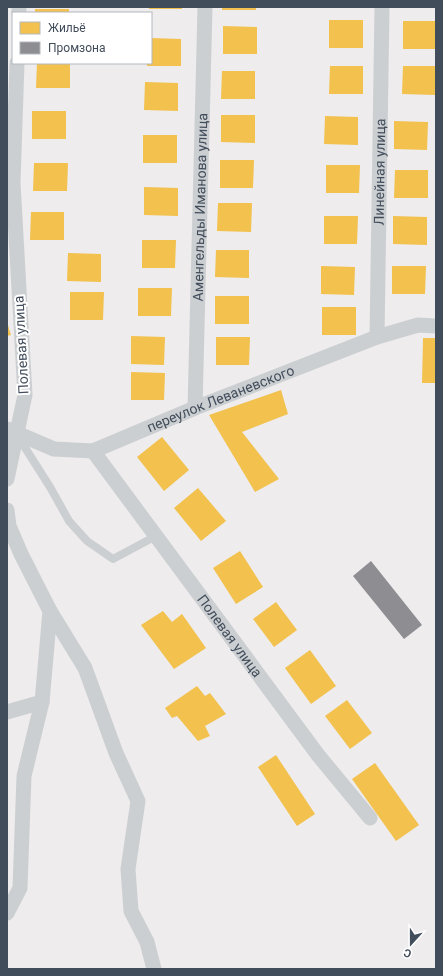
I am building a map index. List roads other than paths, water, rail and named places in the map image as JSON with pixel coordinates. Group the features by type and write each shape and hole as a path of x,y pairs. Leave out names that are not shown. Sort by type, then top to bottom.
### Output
{"street":[{"name":"Аменгельды Иманова улица","path":"195,408 205,7"},
{"name":"Линейная улица","path":"377,337 382,7"},
{"name":"Полевая улица","path":"7,479 12,431 25,395 13,183 17,64"},
{"name":"переулок Леваневского","path":"12,431 54,449 93,451 195,408 377,337 418,325 436,326"},
{"name":"Полевая улица","path":"93,451 318,755 370,818"},
{"path":"7,510 9,526 22,554 50,611 84,668 116,753 138,801 128,869 131,911 147,942 154,969"},
{"path":"7,913 20,888 24,776 42,702 50,611"},
{"path":"7,712 42,702"}],"lane":[{"path":"12,431 50,487 69,521 87,541 113,559 156,536"}]}
